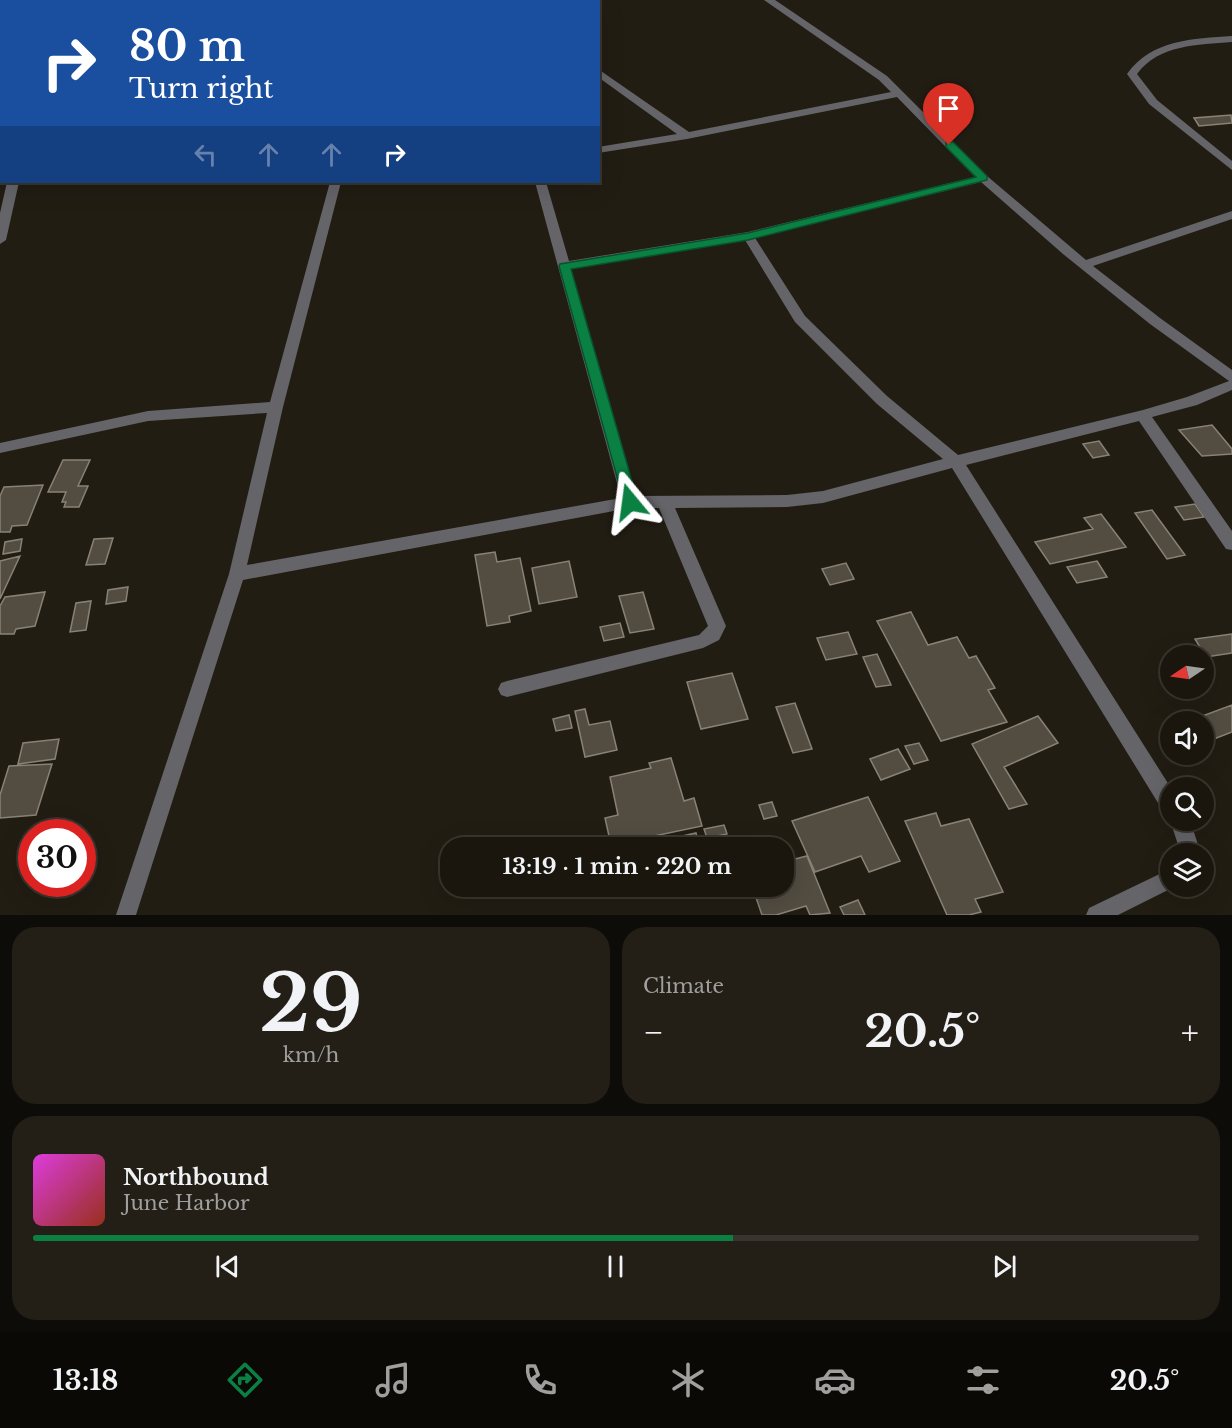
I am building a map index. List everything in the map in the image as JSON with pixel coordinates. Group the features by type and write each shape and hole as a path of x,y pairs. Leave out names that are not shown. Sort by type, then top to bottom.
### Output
{"street":[{"path":"769,0 883,78 983,178 1155,321 1232,377"},
{"path":"1232,39 1171,46 1138,63 1132,74 1153,102 1232,167"},
{"path":"600,73 687,136"},
{"path":"600,150 687,136 898,94"},
{"path":"564,266 748,236 983,178"},
{"path":"0,240 13,183"},
{"path":"126,915 237,574 276,407 336,183"},
{"path":"540,183 630,502"},
{"path":"1085,264 1232,215"},
{"path":"748,236 783,294 814,334 882,400 956,462 1160,788"},
{"path":"237,574 630,502 787,501 823,497 1143,415 1192,401 1232,385"},
{"path":"0,448 148,416 276,407"},
{"path":"1143,415 1232,544"},
{"path":"507,689 703,641 713,635 717,626 664,501"},
{"path":"1096,915 1160,884"}],"building":[{"path":"1231,115 1232,123 1199,126 1194,118"},
{"path":"1212,425 1232,449 1232,454 1202,456 1179,430"},
{"path":"1099,441 1109,455 1093,458 1083,444"},
{"path":"63,460 90,460 78,486 88,486 79,507 64,507 66,502 62,502 66,492 48,492"},
{"path":"43,485 27,525 12,526 10,532 0,532 0,496 4,487"},
{"path":"1195,504 1204,517 1184,520 1175,507"},
{"path":"1152,510 1185,555 1167,559 1135,513"},
{"path":"1101,514 1126,547 1050,564 1035,542 1093,529 1084,518"},
{"path":"113,538 105,564 86,565 94,539"},
{"path":"22,539 20,551 3,554 5,542"},
{"path":"495,552 497,562 520,558 531,611 509,616 510,622 487,626 475,555"},
{"path":"20,556 0,599 0,561"},
{"path":"569,561 577,597 539,604 532,568"},
{"path":"1097,561 1107,577 1077,583 1067,567"},
{"path":"846,563 854,579 830,585 822,569"},
{"path":"128,587 126,601 106,604 108,590"},
{"path":"45,592 35,626 16,629 14,634 0,634 0,606 5,597"},
{"path":"643,592 654,629 630,633 619,596"},
{"path":"91,601 86,630 70,632 76,603"},
{"path":"911,612 928,645 957,637 969,658 976,656 995,688 988,690 1007,722 941,741 877,621"},
{"path":"620,623 624,637 604,641 600,627"},
{"path":"848,632 857,654 826,660 817,638"},
{"path":"1232,634 1232,653 1214,656 1214,645 1199,645 1195,639"},
{"path":"877,654 891,685 876,687 863,657"},
{"path":"732,673 748,719 701,729 687,682"},
{"path":"795,703 812,749 793,753 776,707"},
{"path":"1232,705 1232,732 1214,739 1214,712"},
{"path":"585,709 589,725 610,721 617,750 585,757 575,711"},
{"path":"569,715 572,728 556,731 553,719"},
{"path":"1038,716 1058,743 1004,767 1027,804 1009,809 972,744"},
{"path":"59,739 55,759 18,764 23,743"},
{"path":"919,743 928,760 914,764 905,746"},
{"path":"898,749 910,769 881,780 870,759"},
{"path":"671,758 684,801 694,798 702,826 649,837 609,837 605,818 618,815 610,777 651,768 649,763"},
{"path":"52,764 36,815 0,818 0,795 9,766"},
{"path":"868,797 900,861 869,872 861,856 815,872 792,821"},
{"path":"772,802 777,816 764,819 759,805"},
{"path":"936,813 941,826 969,819 1003,892 975,899 981,912 969,915 947,915 905,821"},
{"path":"724,825 727,834 707,837 704,829"},
{"path":"696,833 697,837 678,837"},
{"path":"807,856 830,913 810,915 806,906 776,915 762,915 756,897 794,897 794,859"},
{"path":"858,900 865,915 844,915 840,907"}],"route":[{"path":"630,502 564,266 748,236 898,201 983,178 949,145"}]}
